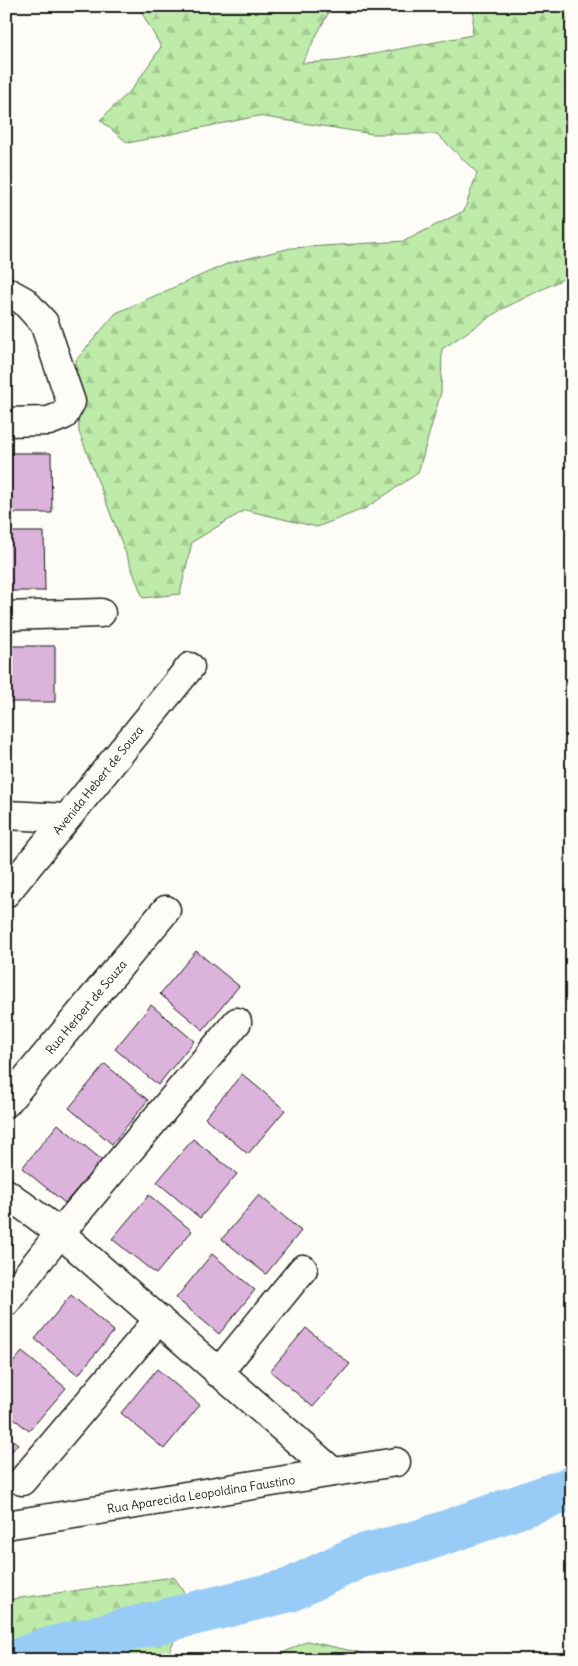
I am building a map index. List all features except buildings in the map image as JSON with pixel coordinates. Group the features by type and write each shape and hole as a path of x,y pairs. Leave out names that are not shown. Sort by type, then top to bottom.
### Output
{"street":[{"path":"6,291 24,302 44,323 71,402 64,415 49,421 6,422"},
{"path":"6,616 100,613"},
{"name":"Avenida Hebert de Souza","path":"6,893 190,667"},
{"path":"6,816 67,818"},
{"name":"Rua Herbert de Souza","path":"6,1104 166,910"},
{"path":"6,1302 60,1232 237,1022"},
{"path":"6,1193 60,1232 218,1373 333,1472"},
{"path":"218,1373 303,1269"},
{"path":"22,1480 159,1319"},
{"name":"Rua Aparecida Leopoldina Faustino","path":"6,1525 396,1462"}],"path":[{"path":"177,1660 182,1655"}],"green space":[{"path":"138,6 332,6 302,63 337,61 472,35 474,6 572,6 572,271 561,280 502,309 442,349 441,392 418,473 366,508 317,527 245,510 192,542 180,594 143,598 79,432 76,360 116,313 229,263 291,248 404,241 464,211 477,173 437,134 373,134 258,116 128,143 100,120 133,88 161,47"},
{"path":"174,1577 197,1610 174,1641 165,1660 6,1660 6,1600"},
{"path":"307,1641 393,1660 269,1660"}],"waterway":[{"path":"19,1660 45,1650 290,1590 358,1557 421,1541 572,1488"}]}
